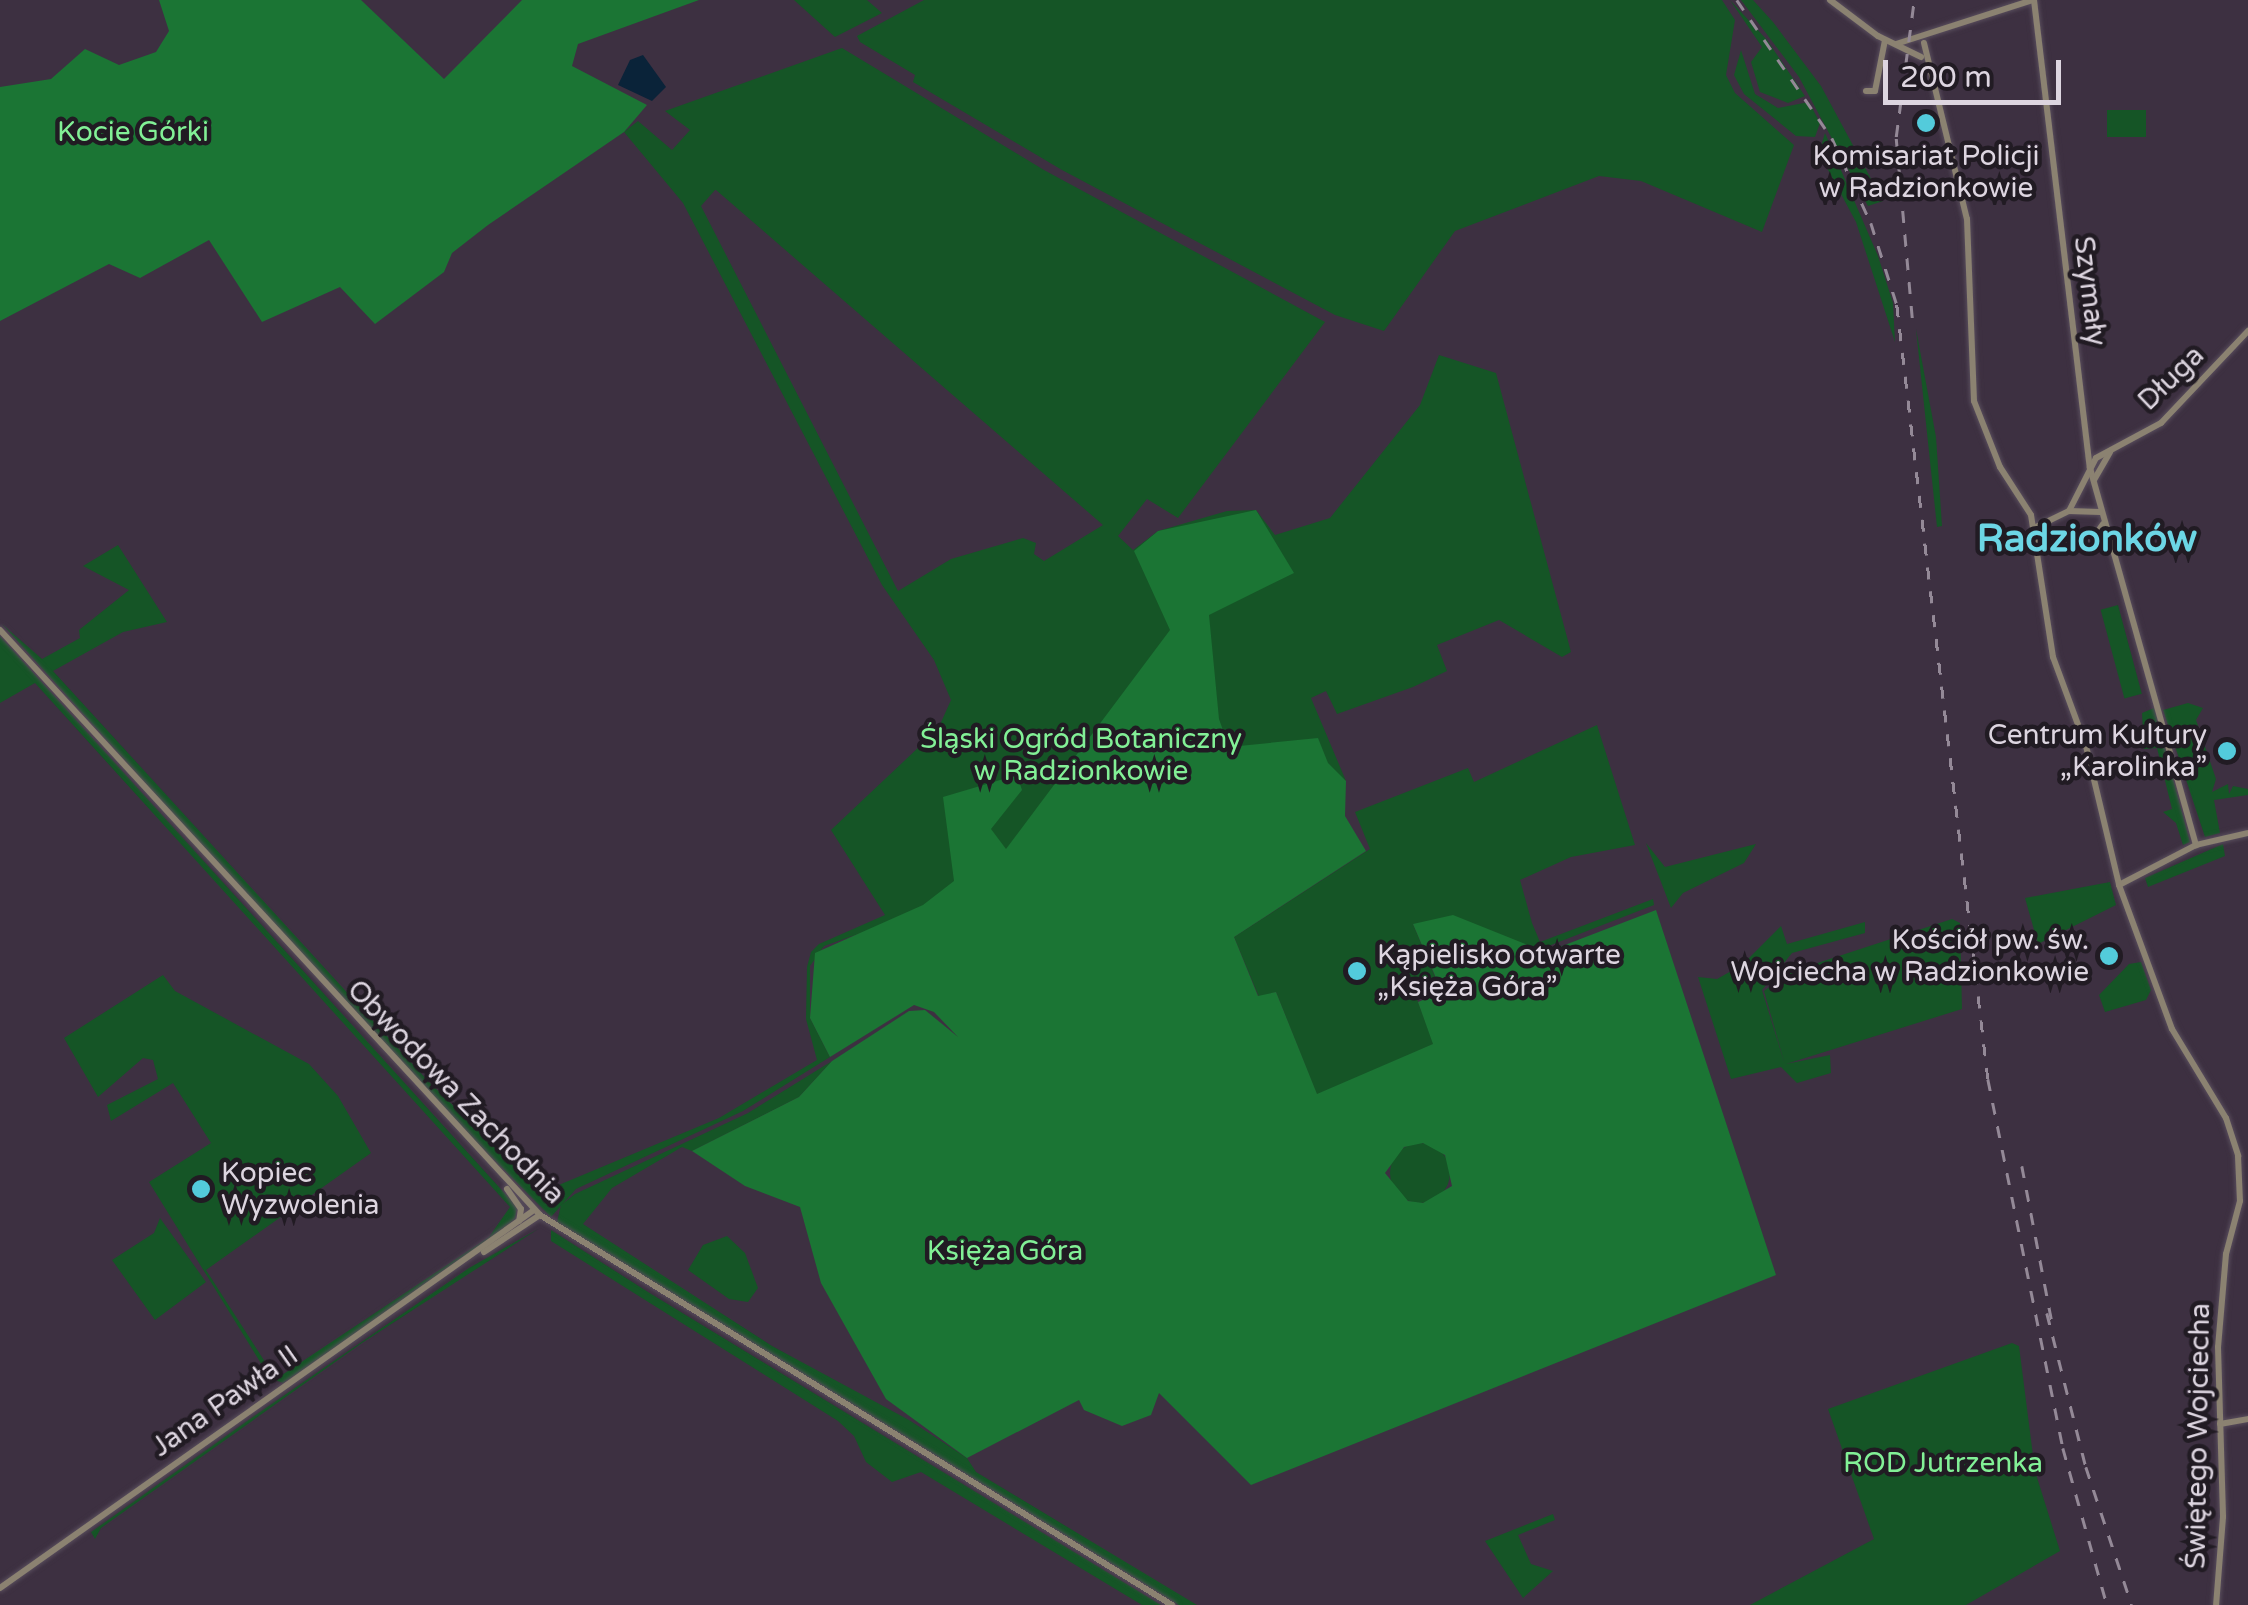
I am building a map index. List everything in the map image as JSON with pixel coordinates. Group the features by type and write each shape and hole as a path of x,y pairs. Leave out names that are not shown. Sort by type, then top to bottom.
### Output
{"street":[{"path":"1830,0 1885,40 1911,48 1924,61"},
{"path":"1896,44 2033,0"},
{"name":"Szymały","path":"2033,0 2090,468 2196,845"},
{"path":"1911,48 1924,44 1932,34"},
{"path":"1866,91 1875,90 1885,40"},
{"path":"1924,44 1924,61"},
{"name":"Świętego Wojciecha","path":"1924,61 1966,208 1974,400 2035,533 2054,657 2086,746 2119,884 2172,1029 2226,1118 2238,1156 2240,1201 2226,1254 2218,1347 2216,1605"},
{"name":"Długa","path":"2069,512 2090,468 2106,450 2162,424 2248,331"},
{"path":"2088,442 2106,450"},
{"path":"2094,481 2117,446"},
{"path":"2100,513 2092,507 2069,512 2035,533 2054,546 2096,534 2104,524"},
{"name":"Obwodowa Zachodnia","path":"0,630 491,1168 537,1212 1172,1605"},
{"path":"2119,884 2196,845 2248,832"},
{"path":"491,1168 520,1206 518,1222"},
{"name":"Jana Pawła II","path":"478,1254 537,1212"},
{"name":"Jana Pawła II","path":"0,1588 537,1212"},
{"path":"2220,1424 2248,1419"}],"green space":[{"name":"Kocie Górki","path":"159,0 361,0 444,79 522,0 699,0 578,44 572,66 647,105 624,132 452,253 444,272 375,324 340,287 262,322 209,240 140,278 109,264 0,321 0,87 51,79 85,49 119,65 156,52 169,31"},
{"path":"794,0 867,0 882,13 835,37"},
{"path":"924,0 1722,0 1735,20 1726,75 1735,93 1794,145 1762,232 1641,181 1599,176 1455,231 1384,331 1335,315 1062,170 913,82 915,75 860,42 857,36"},
{"path":"1730,0 1767,40 1805,96 1788,103 1760,92 1751,62 1762,47"},
{"path":"1741,0 1753,0 1821,86 1883,201 1868,206 1799,77"},
{"name":"Śląski Ogród Botaniczny w Radzionkowie","path":"842,48 1044,170 1325,322 1178,518 1147,499 1118,536 1133,550 1158,531 1227,511 1256,510 1275,535 1330,518 1420,405 1439,355 1496,373 1571,652 1562,657 1499,620 1437,645 1447,671 1413,687 1337,714 1326,691 1311,698 1346,781 1332,768 824,946 810,966 810,1018 830,1057 743,1111 576,1189 551,1217 399,1064 2,624 42,659 80,638 79,630 129,590 83,566 118,545 167,622 123,632 53,671 428,1081 542,1192 719,1118 817,1060 806,1019 811,952 819,944 885,915 831,830 938,729 951,700 934,660 882,585 683,203 624,132 638,121 672,150 690,130 665,111","holes":["716,190 1103,525 1044,561 1034,554 1036,543 1023,538 951,559 898,591 701,206"]},
{"path":"1741,50 1755,94 1778,108 1809,102 1820,123 1815,137 1796,136 1744,94 1734,75"},
{"path":"2107,110 2146,110 2146,137 2107,137"},
{"path":"1825,133 1878,256 1893,303 1895,342 1856,222 1819,153"},
{"path":"1916,329 1936,437 1942,526 1937,527"},
{"path":"1256,510 1294,573 1209,615 1219,719 1229,747 1318,738 1328,763 1346,781 1345,816 1366,851 1234,937 1258,996 1276,992 1317,1094 1433,1044 1418,1002 1442,992 1413,924 1453,915 1528,945 1536,956 1656,910 1776,1275 1251,1485 1159,1393 1151,1415 1122,1426 1084,1410 1079,1400 967,1458 886,1399 821,1283 800,1207 745,1186 692,1151 799,1097 832,1061 909,1011 925,1010 958,1037 934,1012 914,1005 830,1057 810,1018 815,953 923,905 954,881 943,797 1017,775 1022,790 991,829 1006,849 1170,630 1134,551 1158,531","holes":["1423,1143 1445,1155 1452,1186 1423,1203 1408,1201 1385,1173 1404,1147"]},
{"path":"2118,605 2142,694 2124,699 2101,610"},
{"path":"0,636 517,1207 515,1219 469,1256 283,1383 270,1378 149,1182 211,1143 173,1083 111,1121 107,1105 158,1079 153,1060 143,1058 98,1097 64,1038 163,975 175,991 309,1064 338,1096 371,1153 206,1270 276,1379 489,1237 510,1207 35,683 0,703"},
{"path":"2188,703 2203,708 2196,720 2216,779 2212,792 2228,784 2229,794 2233,786 2248,789 2248,795 2214,800 2220,833 2205,837 2163,710"},
{"path":"2154,708 2190,842 2183,845 2176,823 2163,812 2172,809 2157,748 2144,749 2142,713"},
{"path":"1597,725 1635,845 1571,857 1520,880 1532,923 1540,942 1653,899 1654,905 1533,952 1528,945 1413,924 1436,979 1413,989 1434,1044 1317,1095 1276,992 1259,997 1234,937 1370,849 1355,812 1468,768 1474,782"},
{"path":"1646,843 1665,867 1756,844 1744,863 1683,893 1671,908"},
{"path":"2223,844 2225,856 2148,887 2145,878"},
{"path":"2110,882 2116,905 2038,944 2025,898"},
{"path":"1952,919 1960,923 1962,1009 1786,1064 1830,1055 1831,1073 1797,1083 1781,1067 1731,1079 1698,977 1717,979 1742,965 1781,926 1787,944 1865,922 1865,933 1792,953 1762,990 1785,1065 1764,991 1790,972"},
{"path":"2141,962 2151,990 2146,1000 2105,1012 2099,995 2129,964"},
{"path":"832,1061 799,1097 692,1151 682,1147 612,1188 583,1224 772,1346 909,1420 967,1458 976,1472 1197,1605 1179,1605 557,1222 561,1205 575,1194 748,1113"},
{"path":"1420,1143 1442,1151 1450,1173 1442,1195 1420,1203 1398,1195 1390,1173 1398,1151"},
{"path":"160,1218 206,1282 155,1320 112,1260 154,1233"},
{"path":"538,1229 362,1343 101,1528 95,1539 91,1532 254,1416 469,1268"},
{"path":"551,1230 1161,1605 1142,1605 921,1472 892,1482 866,1462 854,1436 838,1421 551,1241"},
{"path":"727,1236 745,1253 758,1288 748,1302 729,1299 688,1270 703,1245"},
{"name":"ROD Jutrzenka","path":"2012,1343 2019,1346 2035,1471 2060,1551 1966,1605 1750,1605 1874,1539 1828,1409"},
{"path":"1553,1514 1555,1520 1518,1535 1531,1564 1553,1571 1523,1598 1485,1541"}],"water":[{"path":"643,55 666,87 652,101 618,85 630,60"}],"railway":[{"path":"1737,0 1832,138 1871,223 1897,305 1988,1079 2063,1448 2107,1605"},
{"path":"1912,318 1896,137 1914,0"},
{"path":"2022,1166 2053,1327"},
{"path":"2047,1313 2086,1467 2132,1605"}],"place":[{"name":"Komisariat Policji w Radzionkowie","path":"1926,123"},
{"name":"Centrum Kultury „Karolinka”","path":"2227,751"},
{"name":"Kościół pw. św. Wojciecha w Radzionkowie","path":"2109,956"},
{"name":"Kąpielisko otwarte „Księża Góra”","path":"1357,971"},
{"name":"Kopiec Wyzwolenia","path":"201,1189"}],"district":[{"name":"Radzionków","path":"2087,540"}],"park label":[{"name":"Księża Góra","path":"1005,1251"}]}
